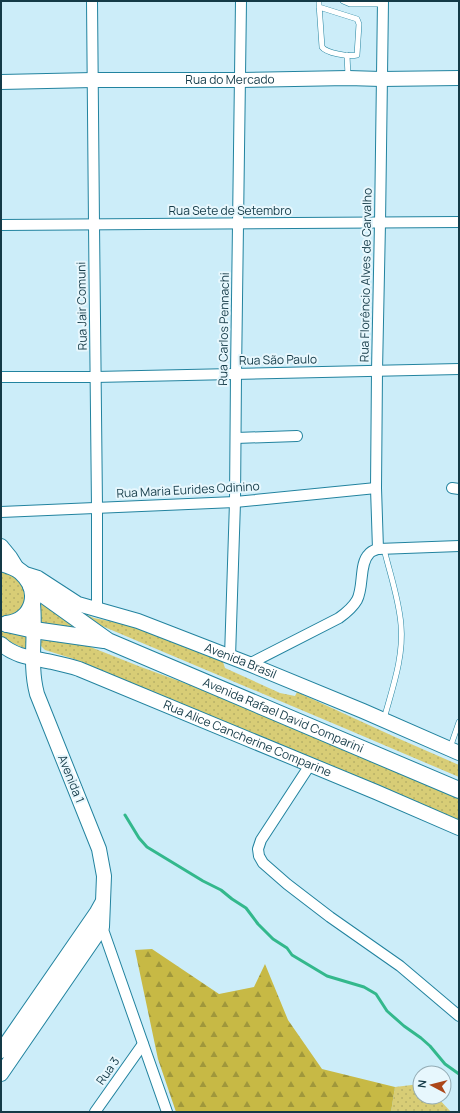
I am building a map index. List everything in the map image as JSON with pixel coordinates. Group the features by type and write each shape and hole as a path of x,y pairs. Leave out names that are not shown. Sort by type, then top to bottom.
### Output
{"main road":[{"path":"1,563 20,572"},
{"name":"Avenida Rafael David Comparini","path":"20,572 28,580 31,586 108,641 459,790"},
{"path":"31,586 33,594 32,604"},
{"name":"Avenida Rafael David Comparini","path":"4,624 21,620 28,612 32,604"},
{"name":"Avenida Rafael David Comparini","path":"4,624 108,641"}],"street":[{"name":"Rua Jair Comuni","path":"92,1 97,610"},
{"name":"Rua Carlos Pennachi","path":"230,657 235,502 241,1"},
{"name":"Rua Florêncio Alves de Carvalho","path":"381,549 376,488 383,3"},
{"name":"Rua do Mercado","path":"1,82 459,78"},
{"name":"Rua Sete de Setembro","path":"1,225 459,222"},
{"name":"Rua São Paulo","path":"1,376 96,377 459,370"},
{"path":"236,438 297,436"},
{"name":"Rua Maria Eurides Odinino","path":"1,512 235,502 376,488"},
{"path":"1,546 20,572"},
{"path":"249,664 339,618 349,610 357,600 360,593 364,566 368,554 381,549 459,546"},
{"name":"Avenida Brasil","path":"20,572 38,578 78,604 138,622 249,664 454,751"},
{"name":"Avenida 1","path":"32,604 34,630 32,658 33,675 37,694 99,849 104,876 100,907 102,926"},
{"name":"Rua Alice Cancherine Comparine","path":"1,644 16,653 79,669 310,764 459,828"},
{"path":"310,764 261,840 258,849 262,863 330,917 400,966 459,1016"},
{"path":"1,1051 100,907"},
{"path":"102,926 167,1112"},
{"path":"1,1074 102,926"},
{"name":"Rua 3","path":"95,1112 143,1044"}],"lane":[{"path":"319,1 319,7 322,46 323,49 347,56 356,56 358,53 359,24 357,19 319,7"},
{"path":"343,1 350,4 383,3"},
{"path":"347,56 348,78"},
{"path":"381,549 399,610 401,625 398,666 384,720"},
{"path":"454,751 459,722"}],"shaded area":[{"path":"1,569 14,576 21,583 27,596 23,609 10,617 2,618 1,618"},
{"path":"40,600 91,635 40,626"},
{"path":"72,608 94,618 139,627 223,662 225,668 280,693 295,696 297,692 459,765 459,777 102,626"},
{"path":"1,630 29,635 28,650 1,637"},
{"path":"45,637 83,644 190,685 459,798 459,822 74,659 45,650 41,646 41,643"},
{"path":"412,1085 412,1105 444,1105 451,1112 391,1112 395,1087"}],"green space":[{"path":"152,949 219,994 254,987 265,964 288,1020 322,1069 395,1087 391,1112 176,1112 158,1059 135,950"}],"waterway":[{"path":"125,815 139,838 147,847 203,881 221,890 246,908 258,924 273,939 287,948 292,955 327,976 364,987 376,994 387,1011 421,1038 445,1064 459,1074"}]}
